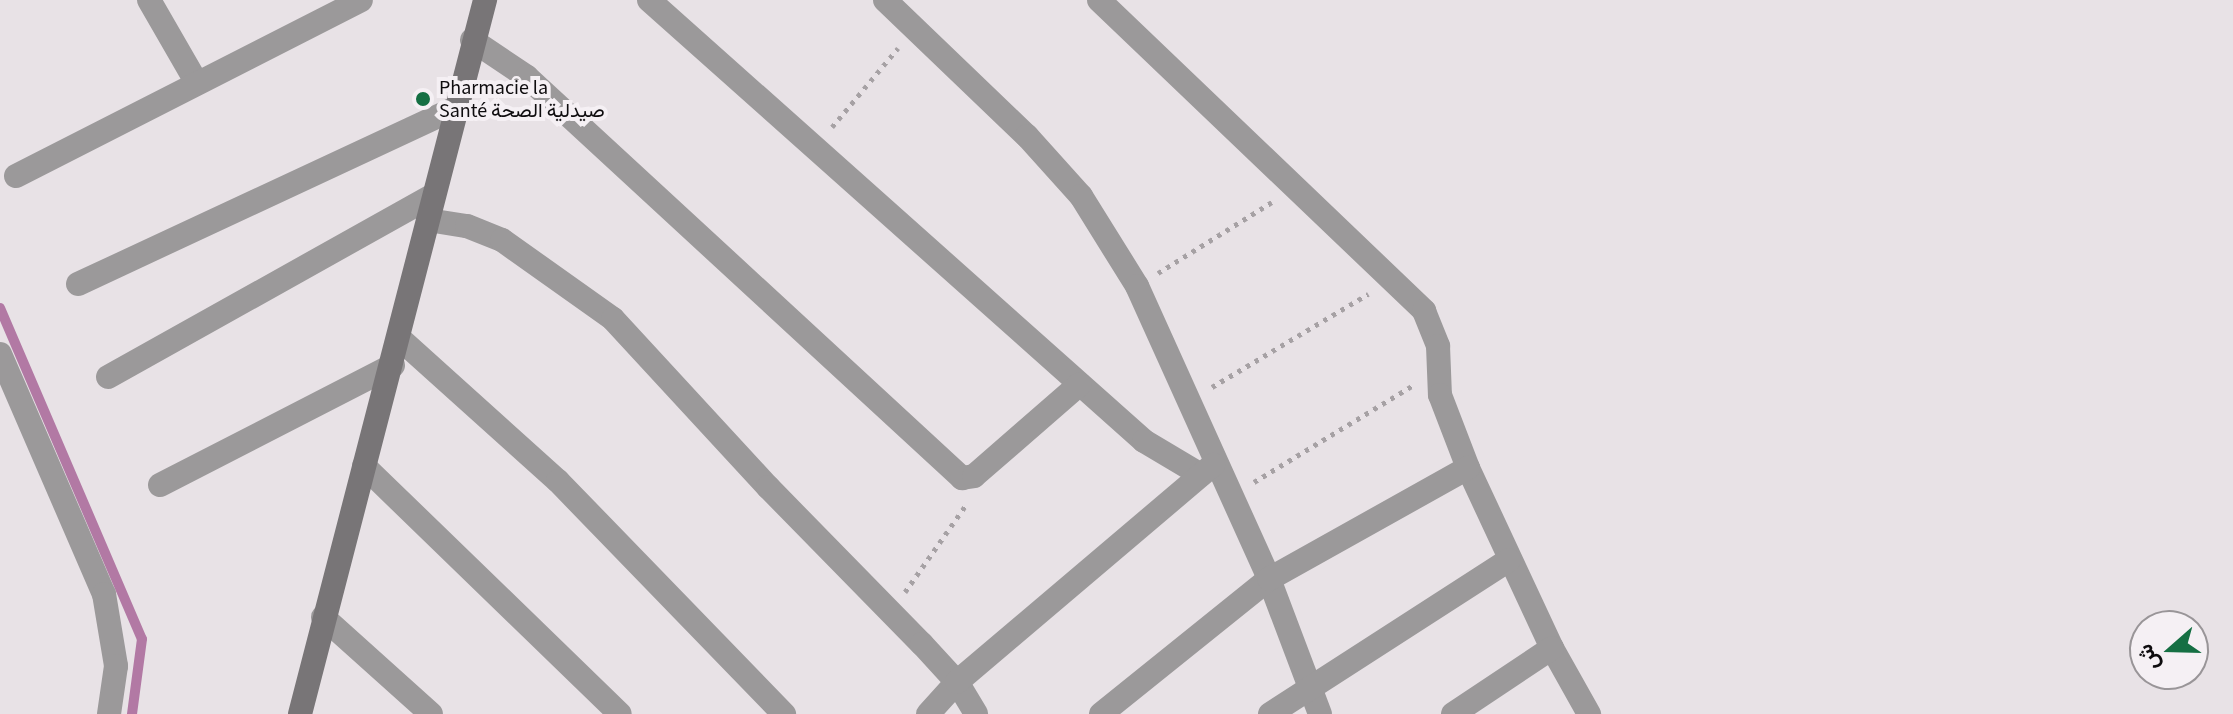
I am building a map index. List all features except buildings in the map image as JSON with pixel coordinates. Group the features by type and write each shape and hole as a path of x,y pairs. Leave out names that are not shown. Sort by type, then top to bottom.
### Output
{"street":[{"path":"149,0 197,83"},
{"path":"16,176 361,0"},
{"path":"300,714 323,617 393,365 453,109 485,0"},
{"path":"649,0 817,146 1144,441 1209,468"},
{"path":"885,0 1027,136 1081,196 1137,286 1190,400 1209,468 1232,495 1269,579 1320,714"},
{"path":"1099,0 1424,311 1438,346 1440,395 1468,468 1552,648 1589,714"},
{"path":"472,40 527,77 962,478 969,478 1080,384"},
{"path":"78,284 453,109"},
{"path":"108,377 434,195"},
{"path":"428,220 467,226 502,240 613,319 957,682 976,714"},
{"path":"399,338 558,481 784,714"},
{"path":"0,354 104,594 116,666 109,714"},
{"path":"160,485 393,365"},
{"path":"364,466 620,714"},
{"path":"928,714 957,682 1209,468"},
{"path":"1101,714 1269,579 1468,468"},
{"path":"1270,714 1310,684 1509,560"},
{"path":"323,617 431,714"},
{"path":"1453,714 1552,648"}],"path":[{"path":"817,146 914,28"},
{"path":"1137,286 1296,187"},
{"path":"1190,400 1392,279"},
{"path":"1232,495 1440,369"},
{"path":"890,611 956,524 969,478"}],"waterway":[{"path":"0,308 142,639 132,714"}],"place":[{"name":"Pharmacie la Santé صيدلية الصحة","path":"423,99"}]}
